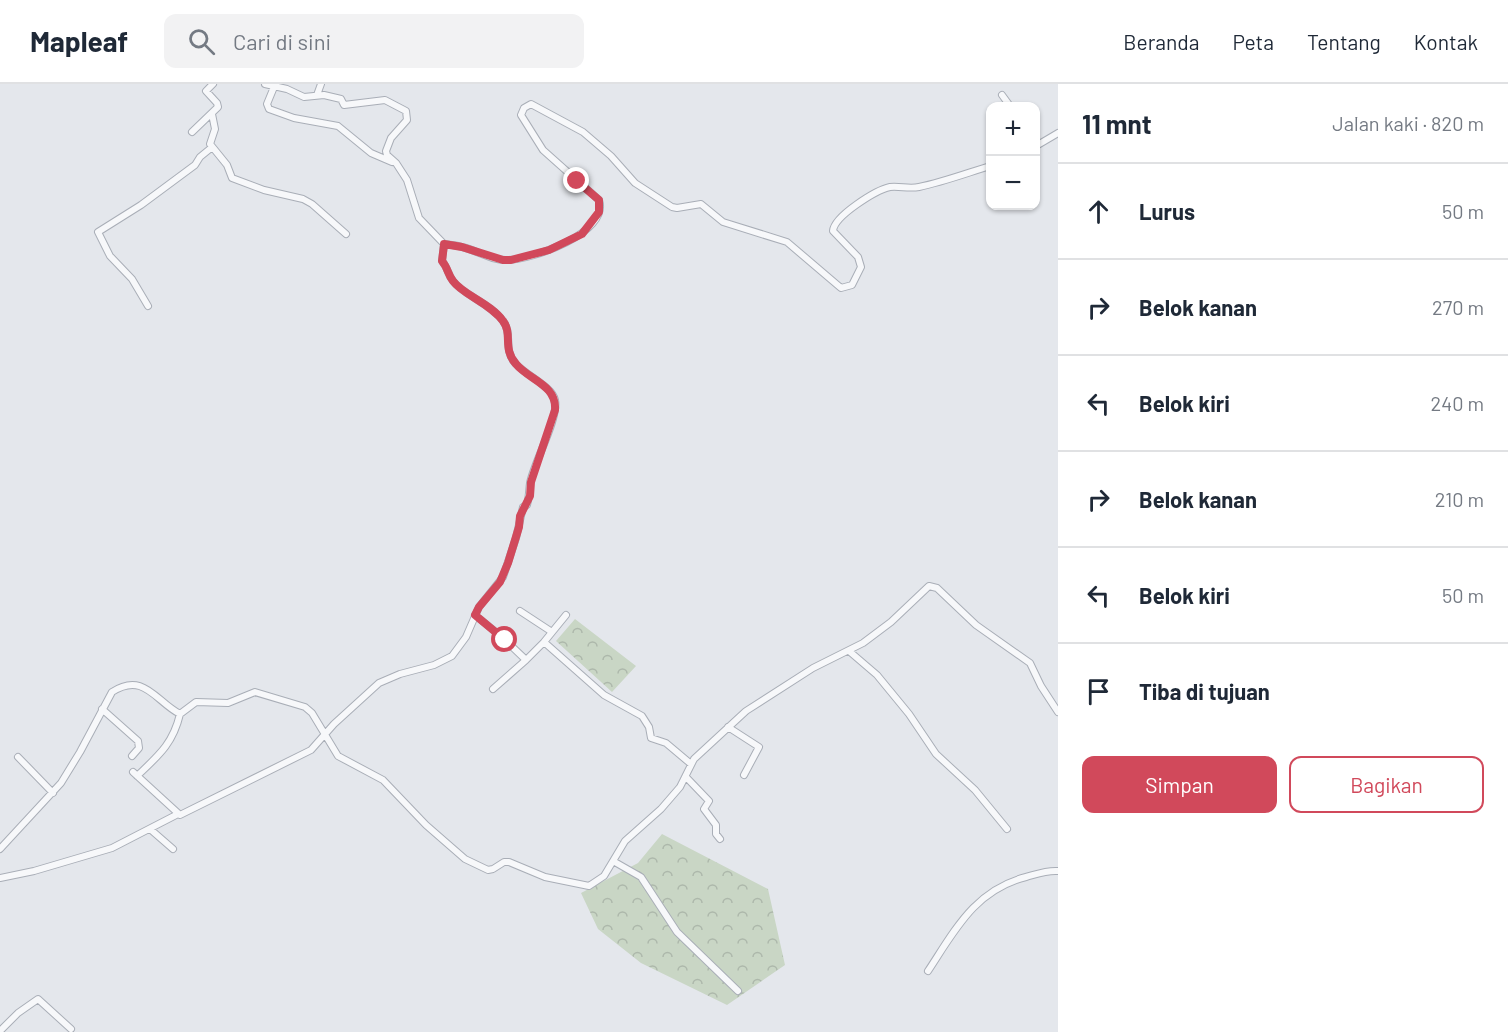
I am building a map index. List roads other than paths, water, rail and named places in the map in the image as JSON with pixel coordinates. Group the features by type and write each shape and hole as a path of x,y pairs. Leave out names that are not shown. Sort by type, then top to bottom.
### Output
{"street":[{"path":"192,132 218,107 206,91 213,84"},
{"path":"266,84 287,89 304,97 317,95 337,97 345,105 385,100 403,108 407,120 391,138 386,151 407,180 419,218 444,244 507,260 549,250 582,234 600,209 599,200 544,152 522,117 522,110 526,105 531,104 584,132 611,156 635,183 672,207 701,204 723,222 787,242 842,288 852,285 861,267 858,257 832,231 835,223 848,211 889,188 917,188 986,167"},
{"path":"317,95 321,84"},
{"path":"274,87 267,104 269,110 294,118 338,126 371,153 396,163"},
{"path":"1002,95 1007,102"},
{"path":"212,114 215,129 210,143 227,165 232,178 264,190 303,199 312,204 346,234"},
{"path":"1040,142 1058,133"},
{"path":"148,306 132,279 110,256 98,232 141,205 195,165 200,157 212,148"},
{"path":"0,878 34,871 112,848 311,750 334,724 379,683 400,674 434,665 452,656 466,637 479,607 500,582 508,563 520,516 530,496 531,482 556,402 551,393 520,369 510,357 507,349 508,334 504,322 489,307 452,281 450,271 442,261 444,244"},
{"path":"178,814 135,774 165,749 175,733 180,714 196,702 228,703 255,692 309,709 338,756 383,780 448,845 482,868 493,869 504,862 509,862 545,877 590,886 604,876 625,841 662,809 686,777 691,764 709,744 746,711 813,668 849,651 891,622 925,589 932,586 976,625 1030,663 1041,686 1058,712"},
{"path":"520,610 552,632"},
{"path":"475,615 526,660"},
{"path":"493,689 544,642 566,615"},
{"path":"544,642 607,697 642,716 649,727 652,740 666,743 691,764"},
{"path":"849,651 876,675 909,714 936,754 966,780 1007,830"},
{"path":"0,849 53,793 70,769 112,692 119,687 138,685 153,693 180,714"},
{"path":"102,709 138,741 139,748 132,756"},
{"path":"728,727 759,747 744,775"},
{"path":"18,757 53,793"},
{"path":"686,777 710,801 704,809 716,825 716,834 720,839"},
{"path":"150,829 173,849"},
{"path":"613,861 641,877 677,932 738,991"},
{"path":"928,971 964,917 990,892 1012,880 1047,871 1058,871"},
{"path":"0,1031 18,1013 38,999 71,1029"}]}
